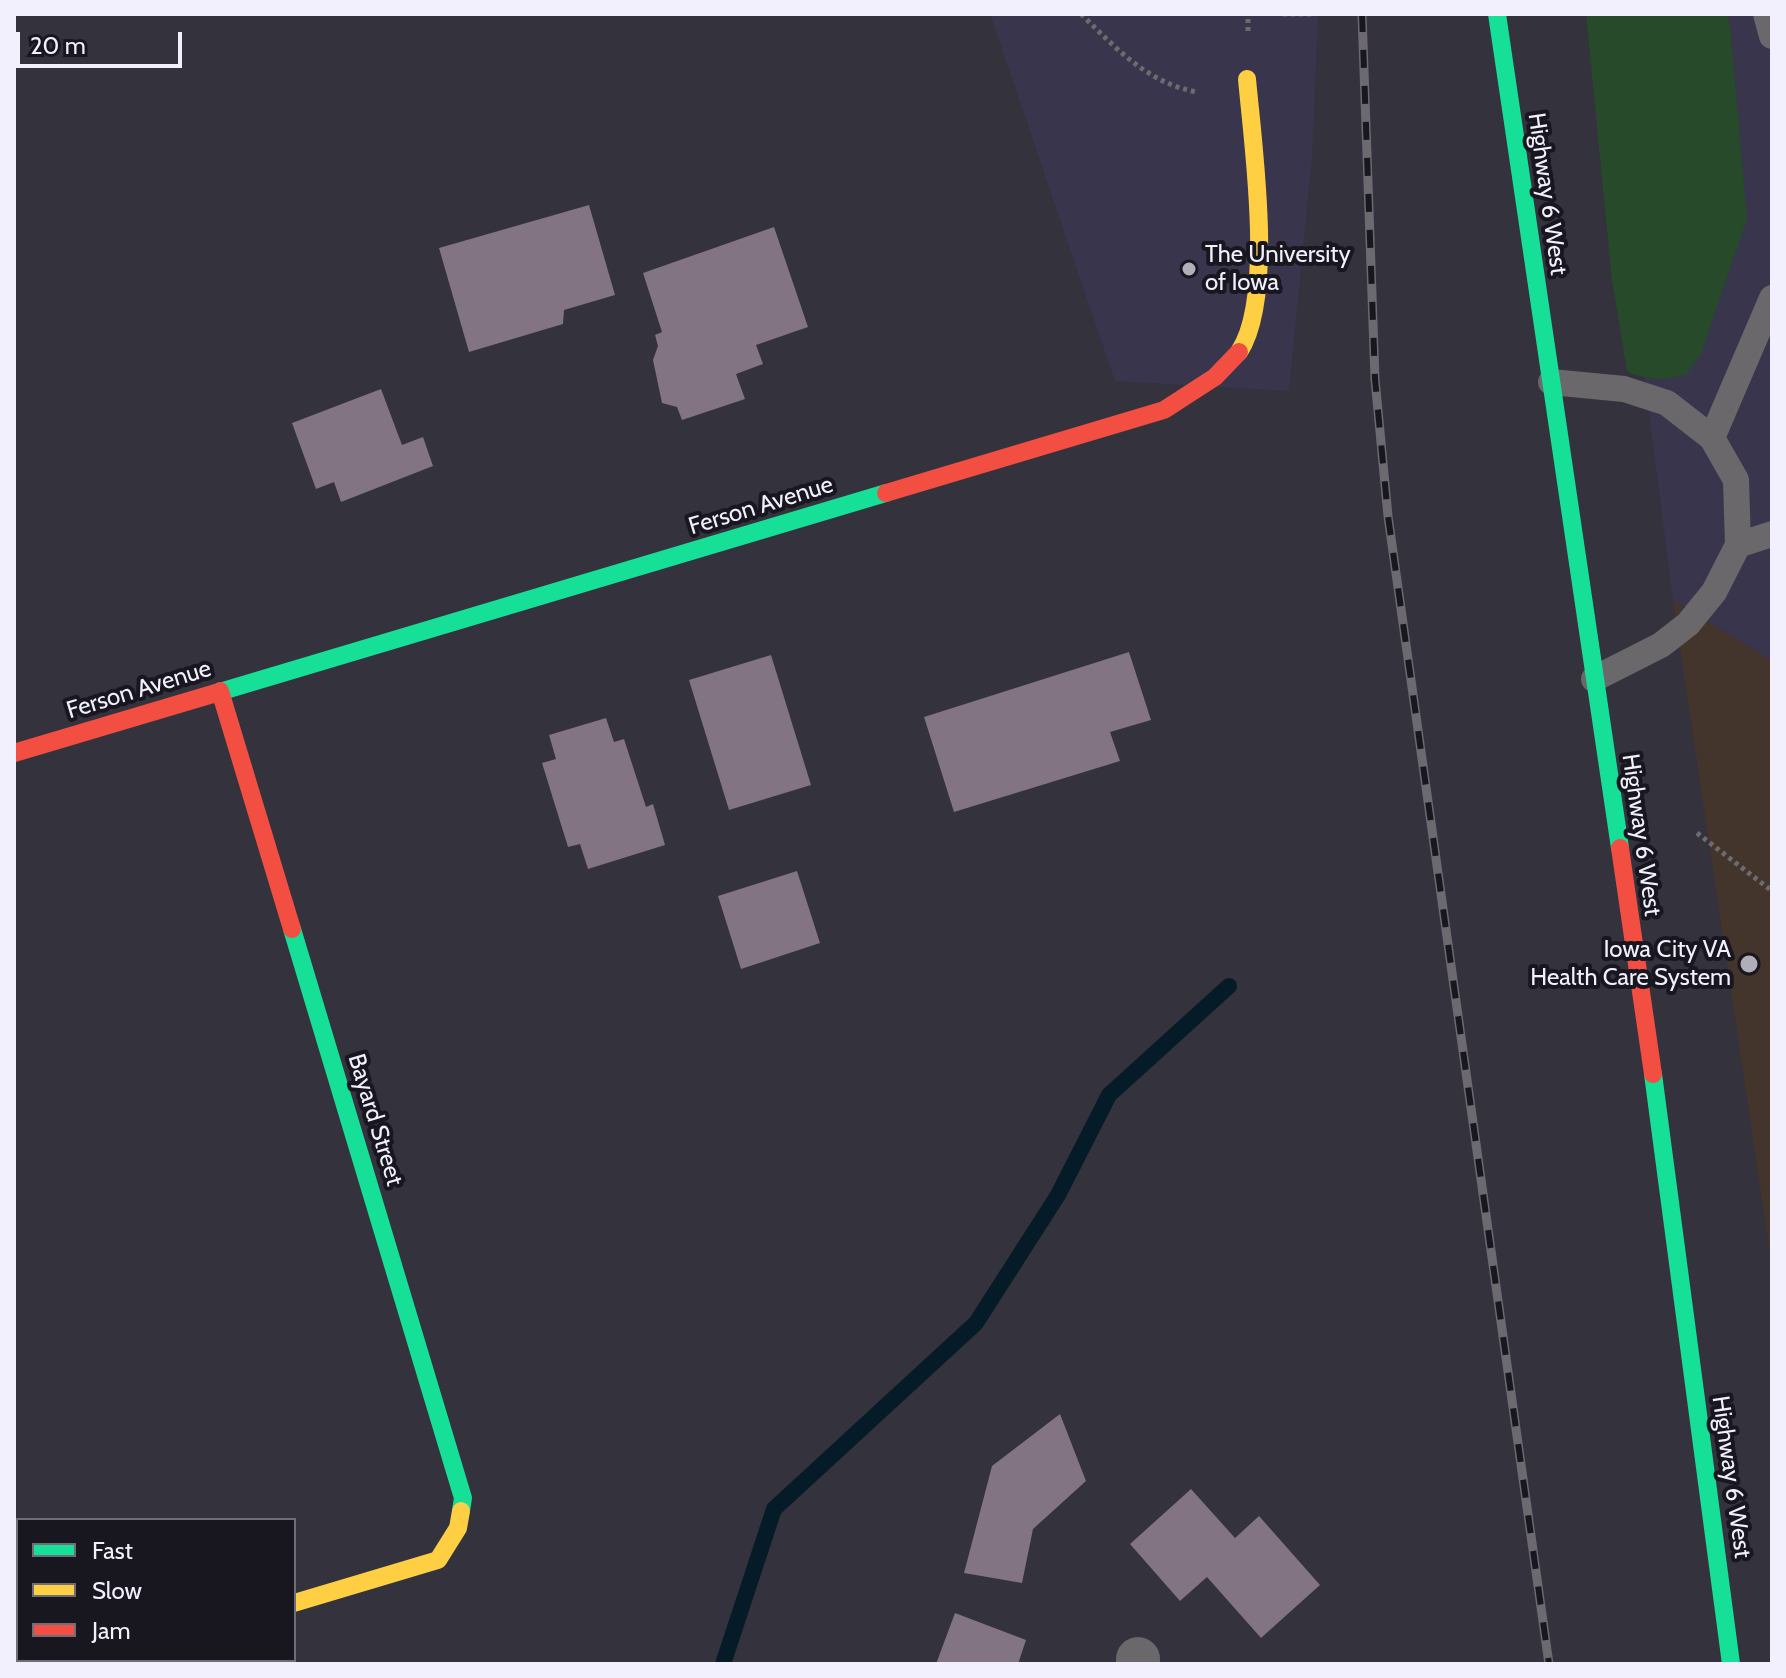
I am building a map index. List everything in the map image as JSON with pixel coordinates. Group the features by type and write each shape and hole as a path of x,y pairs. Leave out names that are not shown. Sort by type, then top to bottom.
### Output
{"street":[{"name":"Highway 6 West","path":"1497,14 1656,1098 1731,1664"},
{"name":"Ferson Avenue","path":"14,753 1152,414 1200,390 1233,359 1251,329 1257,284 1256,182 1247,79"},
{"name":"Bayard Street","path":"220,691 463,1498 458,1528 438,1560 296,1602"}],"lane":[{"path":"1766,14 1772,36"},
{"path":"1712,438 1772,298"},
{"path":"1551,382 1624,389 1667,403 1712,438 1736,480 1738,545 1714,592 1688,624 1661,645 1594,679"},
{"path":"1738,545 1772,534"}],"path":[{"path":"1081,14 1135,66 1173,88 1209,95 1247,79"},
{"path":"1283,14 1312,14"},
{"path":"1697,833 1772,891"}],"shaded area":[{"name":"The University of Iowa","path":"990,14 1318,14 1312,156 1289,391 1115,381"},
{"path":"1598,14 1772,14 1772,661 1673,600"},
{"name":"Iowa City VA Health Care System","path":"1673,600 1772,661 1772,1267"}],"green space":[{"path":"1586,14 1727,14 1747,219 1701,353 1687,374 1664,379 1627,371 1612,280"}],"building":[{"path":"589,205 615,295 564,310 563,324 469,352 439,248"},
{"path":"774,227 808,327 756,345 763,364 736,374 745,399 682,420 677,407 662,403 653,360 658,346 655,335 662,332 643,273"},
{"path":"381,389 402,445 423,437 433,466 341,502 334,482 316,489 292,423"},
{"path":"1129,652 1151,720 1110,732 1120,761 954,812 924,717"},
{"path":"771,655 811,785 729,810 689,680"},
{"path":"606,718 614,742 624,739 646,807 653,804 665,845 588,869 580,844 568,847 542,763 556,759 549,735"},
{"path":"797,871 820,943 741,969 718,896"},
{"path":"1060,1414 1086,1481 1033,1529 1022,1583 964,1573 992,1466"},
{"path":"1191,1489 1235,1538 1259,1516 1320,1585 1261,1638 1207,1577 1180,1601 1130,1544"},
{"path":"955,1613 1026,1640 1018,1664 936,1664"}],"waterway":[{"path":"723,1664 774,1509 976,1323 1058,1195 1109,1095 1229,986"}],"railway":[{"path":"1362,14 1375,379 1388,516 1549,1664"}],"traffic: fast":[{"path":"1497,14 1620,848"},
{"path":"216,693 886,493"},
{"path":"292,929 463,1498 461,1511"},
{"path":"1653,1074 1731,1664"}],"traffic: slow":[{"path":"1239,352 1250,328 1259,260 1257,181 1247,79"},
{"path":"296,1602 438,1560 458,1528 461,1511"}],"traffic: jam":[{"path":"886,493 1164,410 1215,377 1239,352"},
{"path":"220,691 292,929"},
{"path":"14,753 216,693"},
{"path":"1620,848 1653,1074"}],"place":[{"name":"The University of Iowa","path":"1189,269"},
{"name":"Iowa City VA Health Care System","path":"1749,964"}]}
